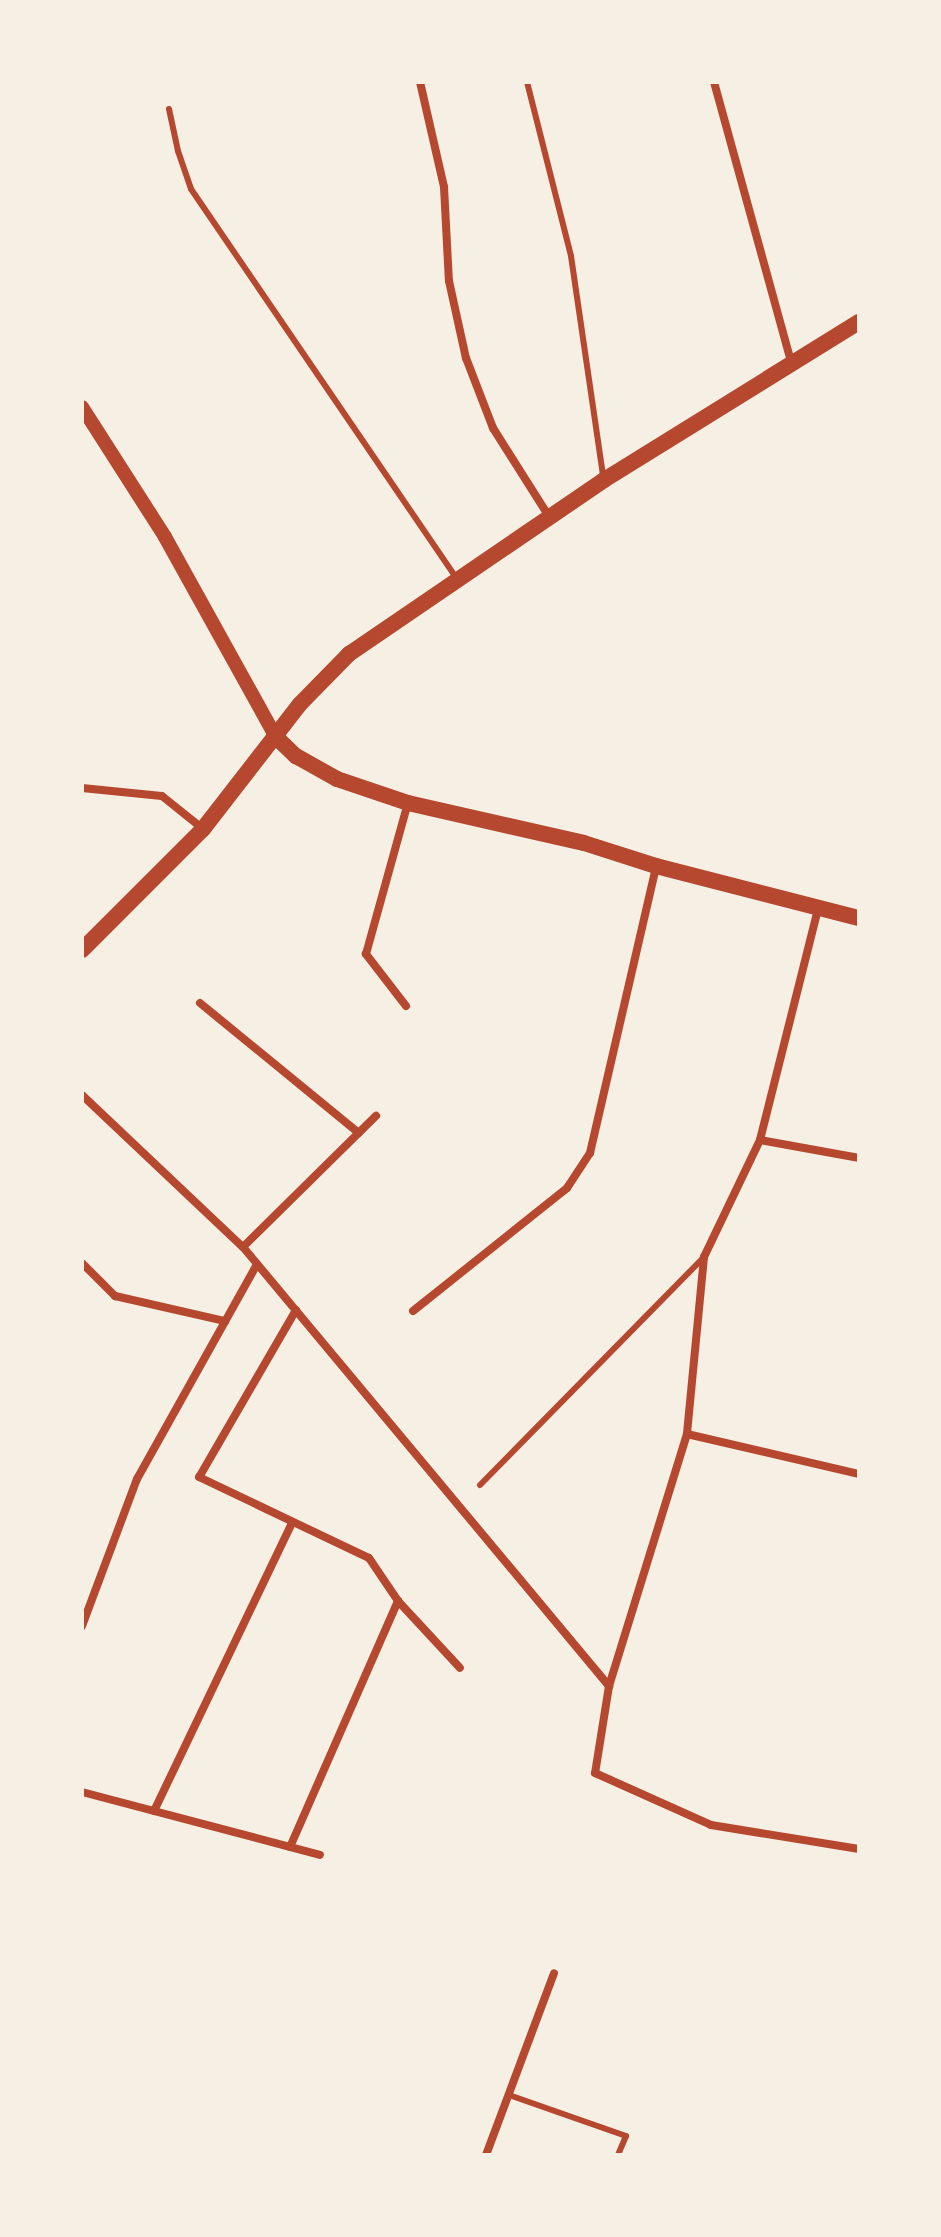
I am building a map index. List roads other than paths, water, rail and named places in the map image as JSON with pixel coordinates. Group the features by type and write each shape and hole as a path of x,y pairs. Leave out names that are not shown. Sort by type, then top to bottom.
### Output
{"main road":[{"path":"82,950 203,829 325,675 349,654 456,578 604,480 859,322"},
{"path":"276,737 296,756 337,779 408,803 584,843 656,866 859,918"}],"street":[{"path":"420,82 444,187 449,281 466,358 493,428 550,518"},
{"path":"714,82 792,366"},
{"path":"82,407 165,537 276,737"},
{"path":"82,788 162,796 203,829"},
{"path":"406,1006 366,954 408,803"},
{"path":"413,1311 567,1188 590,1153 656,866"},
{"path":"818,909 760,1140 704,1257 687,1434 609,1686 595,1773 711,1825 859,1849"},
{"path":"200,1003 359,1133"},
{"path":"82,1095 243,1247 609,1686"},
{"path":"243,1247 376,1116"},
{"path":"760,1140 859,1158"},
{"path":"82,1263 115,1296 225,1321"},
{"path":"82,1626 137,1479 257,1264"},
{"path":"296,1310 199,1477 369,1558 398,1601 460,1668"},
{"path":"687,1434 859,1474"},
{"path":"154,1811 292,1523"},
{"path":"290,1847 398,1601"},
{"path":"82,1792 320,1855"},
{"path":"486,2155 554,1973"}],"lane":[{"path":"527,82 571,256 604,480"},
{"path":"169,109 178,151 191,189 456,578"},
{"path":"480,1485 704,1257"},
{"path":"509,2095 626,2136 618,2155"}]}
